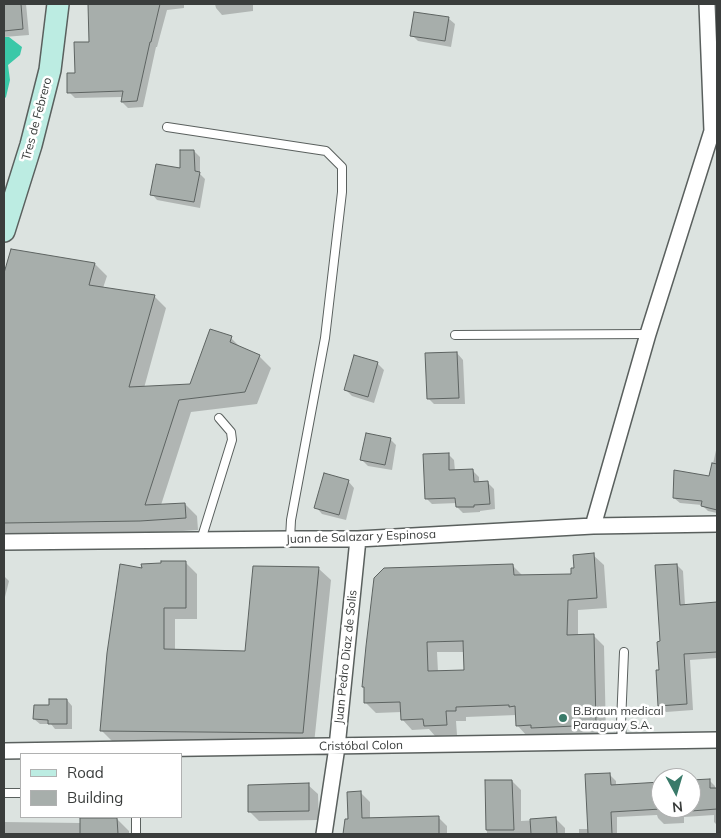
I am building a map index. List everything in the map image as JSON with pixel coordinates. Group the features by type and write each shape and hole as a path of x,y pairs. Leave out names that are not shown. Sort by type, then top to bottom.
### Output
{"street":[{"name":"Tres de Febrero","path":"4,231 31,145 50,70 58,4"},
{"path":"593,526 648,334 715,132 707,4"},
{"name":"Juan de Salazar y Espinosa","path":"4,542 358,539 593,526 717,524"},
{"name":"Juan Pedro Diaz de Solis","path":"324,834 336,747 358,539"},
{"name":"Cristóbal Colon","path":"4,751 717,740"}],"lane":[{"path":"167,127 326,151 342,167 342,192 325,338 291,520 290,539"},
{"path":"455,335 648,334"},
{"path":"201,540 232,440 231,432 219,418"},
{"path":"622,742 624,652"},
{"path":"4,793 20,793"},
{"path":"136,818 136,834"}],"green space":[{"path":"4,37 9,37 22,47 20,55 8,65 10,80 4,99"}],"building":[{"path":"4,4 21,4 23,29 4,31"},
{"path":"88,4 160,4 137,101 121,102 123,91 67,93 67,73 75,73 74,42 89,42"},
{"path":"414,12 449,17 445,41 410,36"},
{"path":"180,150 194,150 195,171 200,172 194,202 150,195 156,164 180,168"},
{"path":"11,249 95,263 89,285 155,295 129,387 190,384 210,329 232,336 230,342 260,355 245,392 179,400 145,505 185,503 186,518 140,521 4,523 4,273"},
{"path":"457,352 459,398 427,399 425,353"},
{"path":"354,355 378,362 368,397 344,390"},
{"path":"366,433 391,438 385,465 360,460"},
{"path":"449,453 449,470 473,469 474,482 488,481 490,504 474,505 474,507 456,507 455,498 425,499 423,454"},
{"path":"712,463 717,464 717,510 701,506 702,501 673,498 674,470 709,476"},
{"path":"324,473 349,480 339,515 314,508"},
{"path":"594,553 597,598 568,600 567,635 594,634 596,725 531,728 531,725 516,726 515,706 509,707 509,705 456,707 456,711 446,711 447,725 424,726 423,719 401,720 400,702 364,703 364,687 362,687 374,578 384,568 513,564 514,575 571,574 571,568 574,568 573,555","holes":["463,641 464,670 428,671 427,642"]},
{"path":"161,561 186,561 186,608 164,608 164,649 245,651 253,566 319,567 303,733 100,731 107,653 120,564 142,568 141,564 161,563"},
{"path":"677,564 680,605 717,602 717,652 684,654 687,704 658,706 656,670 659,670 657,642 660,641 655,565"},
{"path":"49,699 67,699 67,724 48,724 48,720 33,719 34,705 49,705"},
{"path":"610,773 611,785 651,783 651,810 611,812 612,834 588,834 585,774"},
{"path":"701,779 710,779 710,788 717,788 717,809 701,810"},
{"path":"485,780 512,780 514,830 486,830"},
{"path":"309,783 309,811 248,812 248,785"},
{"path":"361,791 362,818 439,816 439,834 343,834 345,819 348,819 347,792"},
{"path":"556,817 557,834 531,834 530,819"},
{"path":"80,818 117,818 118,834 80,834"}],"place":[{"name":"B.Braun medical Paraguay S.A.","path":"563,718"}]}
